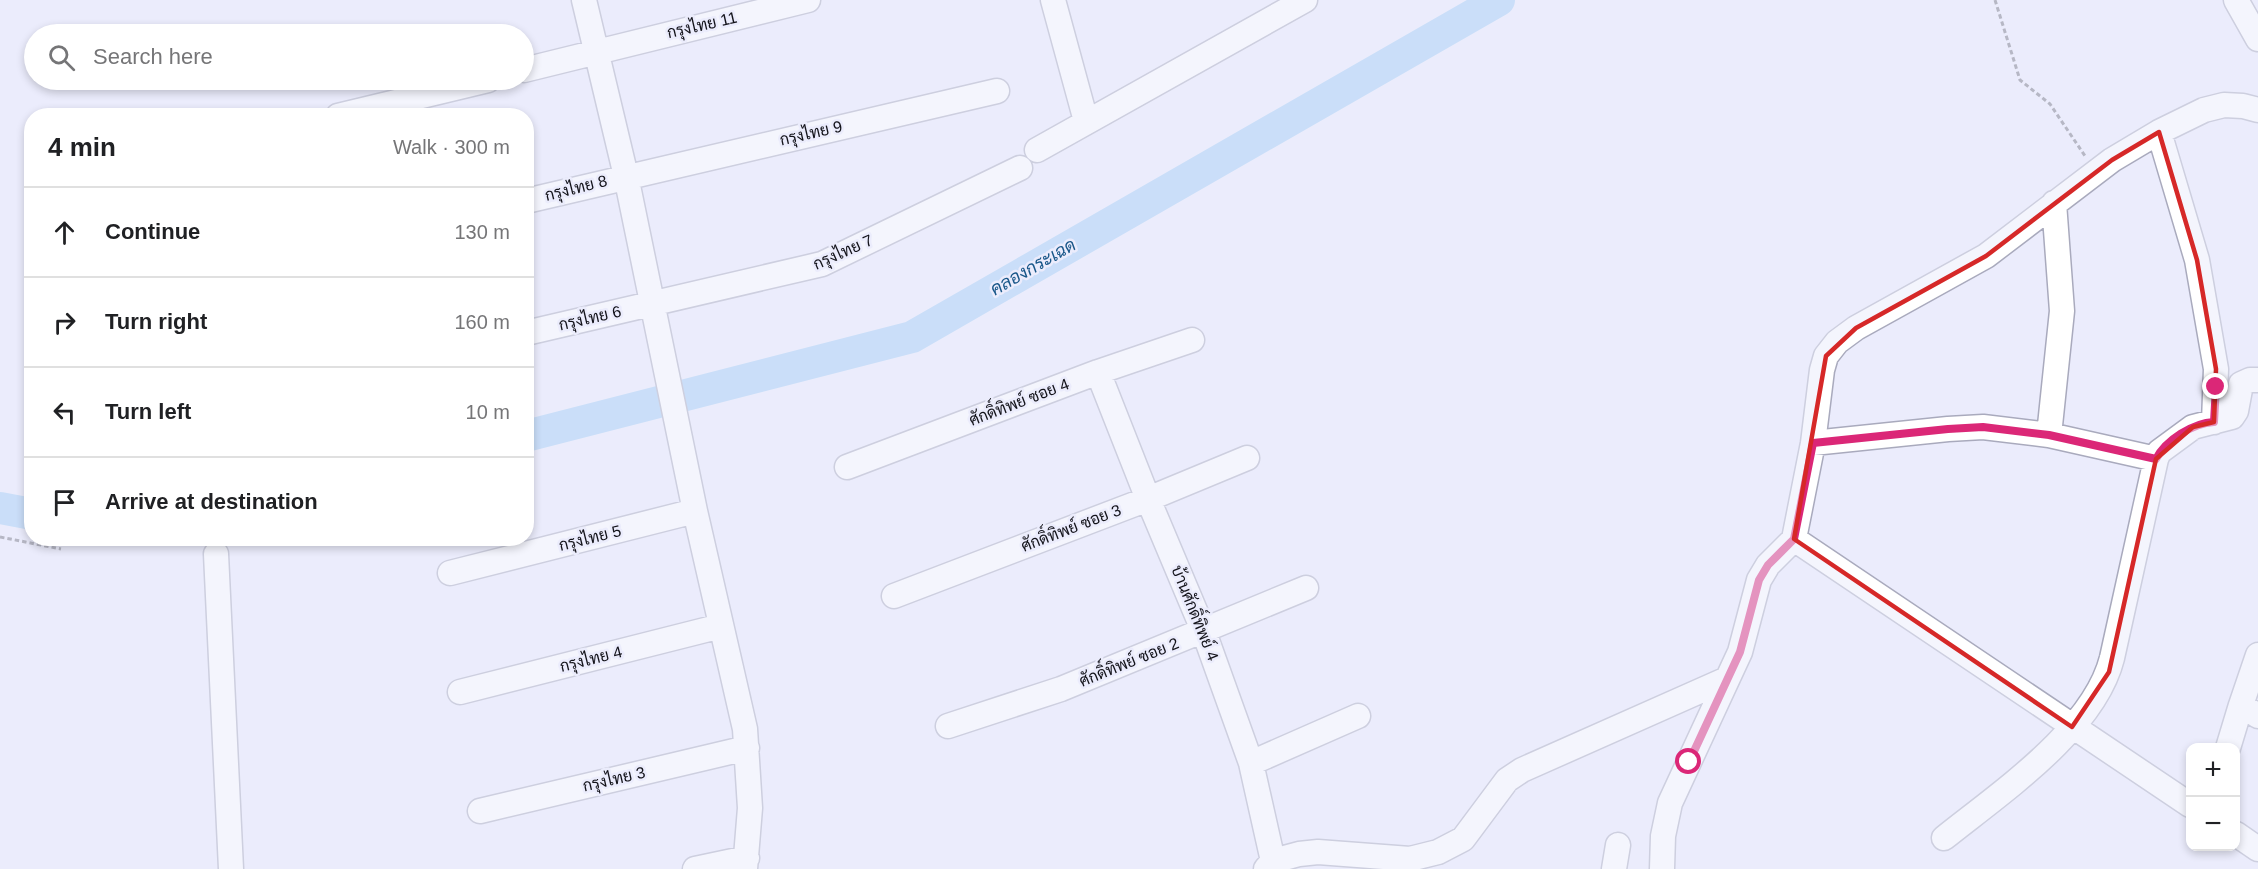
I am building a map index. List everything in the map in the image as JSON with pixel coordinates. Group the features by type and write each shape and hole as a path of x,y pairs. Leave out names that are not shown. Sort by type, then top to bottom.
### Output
{"street":[{"path":"584,0 654,303 684,460 747,748 750,808 746,863 695,869"},
{"name":"กรุงไทย 11","path":"534,67 808,0"},
{"path":"1053,0 1086,121"},
{"path":"1037,150 1305,0"},
{"path":"2236,0 2258,39"},
{"path":"371,108 446,90"},
{"name":"กรุงไทย 9","path":"626,176 997,91"},
{"path":"1662,869 1663,836 1670,803 1740,652 1759,580 1768,565 1794,539 1813,443 1822,370 1826,356 1837,342 1856,327 1986,256 2096,172 2159,132 2204,110 2224,105 2258,110"},
{"path":"2159,132 2197,260 2216,369 2214,422"},
{"name":"กรุงไทย 7","path":"654,303 822,264 1020,168"},
{"name":"กรุงไทย 8","path":"534,199 626,176"},
{"path":"2049,435 2062,311 2054,203"},
{"name":"กรุงไทย 6","path":"534,331 654,303"},
{"name":"ศักดิ์ทิพย์ ซอย 4","path":"847,467 1098,372 1192,340"},
{"name":"บ้านศักดิ์ทิพย์ 4","path":"1098,372 1204,632 1251,763 1270,865"},
{"path":"1944,838 2030,769 2072,727 2095,699 2109,672 2159,452 2193,427 2232,417 2236,411 2241,384 2250,380 2258,380"},
{"path":"1813,443 1983,427 2049,435 2156,459"},
{"name":"ศักดิ์ทิพย์ ซอย 3","path":"894,596 1148,499 1247,458"},
{"name":"กรุงไทย 5","path":"450,573 695,512"},
{"path":"1794,539 2186,802"},
{"path":"216,554 231,869"},
{"name":"ศักดิ์ทิพย์ ซอย 2","path":"948,726 1061,689 1204,632 1306,588"},
{"name":"กรุงไทย 4","path":"460,692 721,626"},
{"path":"2230,743 2250,710 2258,655"},
{"path":"1270,865 1299,854 1318,852 1410,859 1417,863 1462,839 1507,780 1522,770 1727,679"},
{"path":"1251,763 1358,716"},
{"name":"กรุงไทย 3","path":"480,811 747,748"},
{"path":"2240,837 2258,849"},
{"path":"1614,869 1618,845"}],"path":[{"path":"1995,0 2020,80 2050,104 2096,172"},
{"path":"0,537 24,542"},
{"path":"46,546 61,549"}],"highlighted area":[{"path":"2159,132 2197,260 2216,369 2214,422 2193,427 2156,459 2109,672 2072,727 1794,539 1826,356 1856,328 1986,256 2112,160"}],"waterway":[{"name":"คลองกระเฉด","path":"534,434 912,337 1499,0"},
{"name":"คลองกระเฉด","path":"0,508 24,512"}],"route":[{"path":"1689,762 1740,652 1759,580 1768,565 1794,539 1813,443 1983,427 2049,435 2156,459 2159,452 2193,427 2214,422 2216,387"}]}
